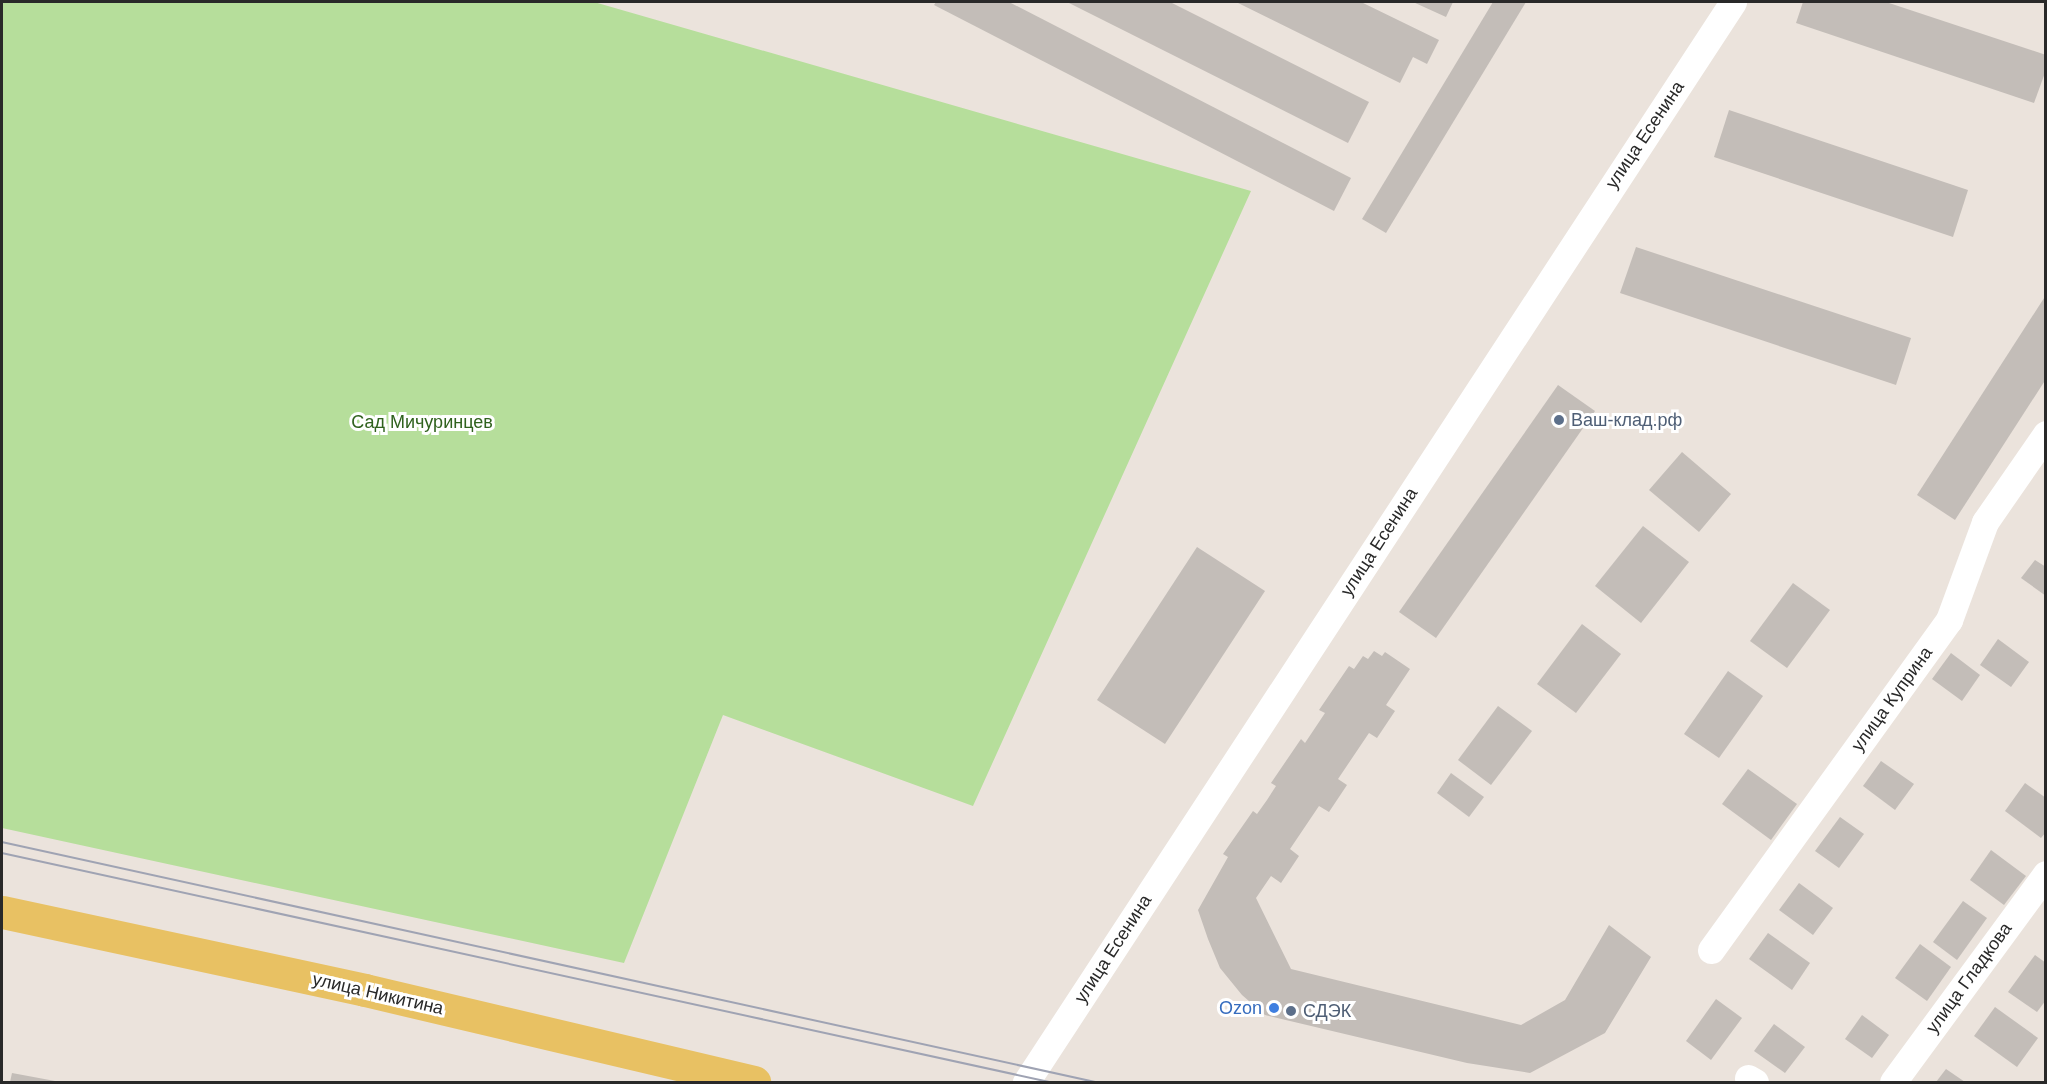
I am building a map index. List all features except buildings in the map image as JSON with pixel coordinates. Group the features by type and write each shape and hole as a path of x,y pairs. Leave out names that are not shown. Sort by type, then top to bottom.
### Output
{"main road":[{"name":"улица Никитина","path":"2,912 365,990 754,1083"}],"street":[{"name":"улица Есенина","path":"1026,1083 1733,2"},
{"name":"улица Куприна","path":"1711,950 1949,620 1985,522 2046,434"},
{"name":"улица Гладкова","path":"1893,1083 2046,873"}],"green space":[{"name":"Сад Мичуринцев","path":"2,2 594,2 1251,191 973,806 723,715 624,963 2,828"}],"tram line":[{"path":"2,842 1095,1082"},
{"path":"2,853 1050,1082"}],"place":[{"name":"Ваш-клад.рф","path":"1559,420"},
{"name":"Ozon","path":"1274,1008"},
{"name":"СДЭК","path":"1291,1011"}]}
